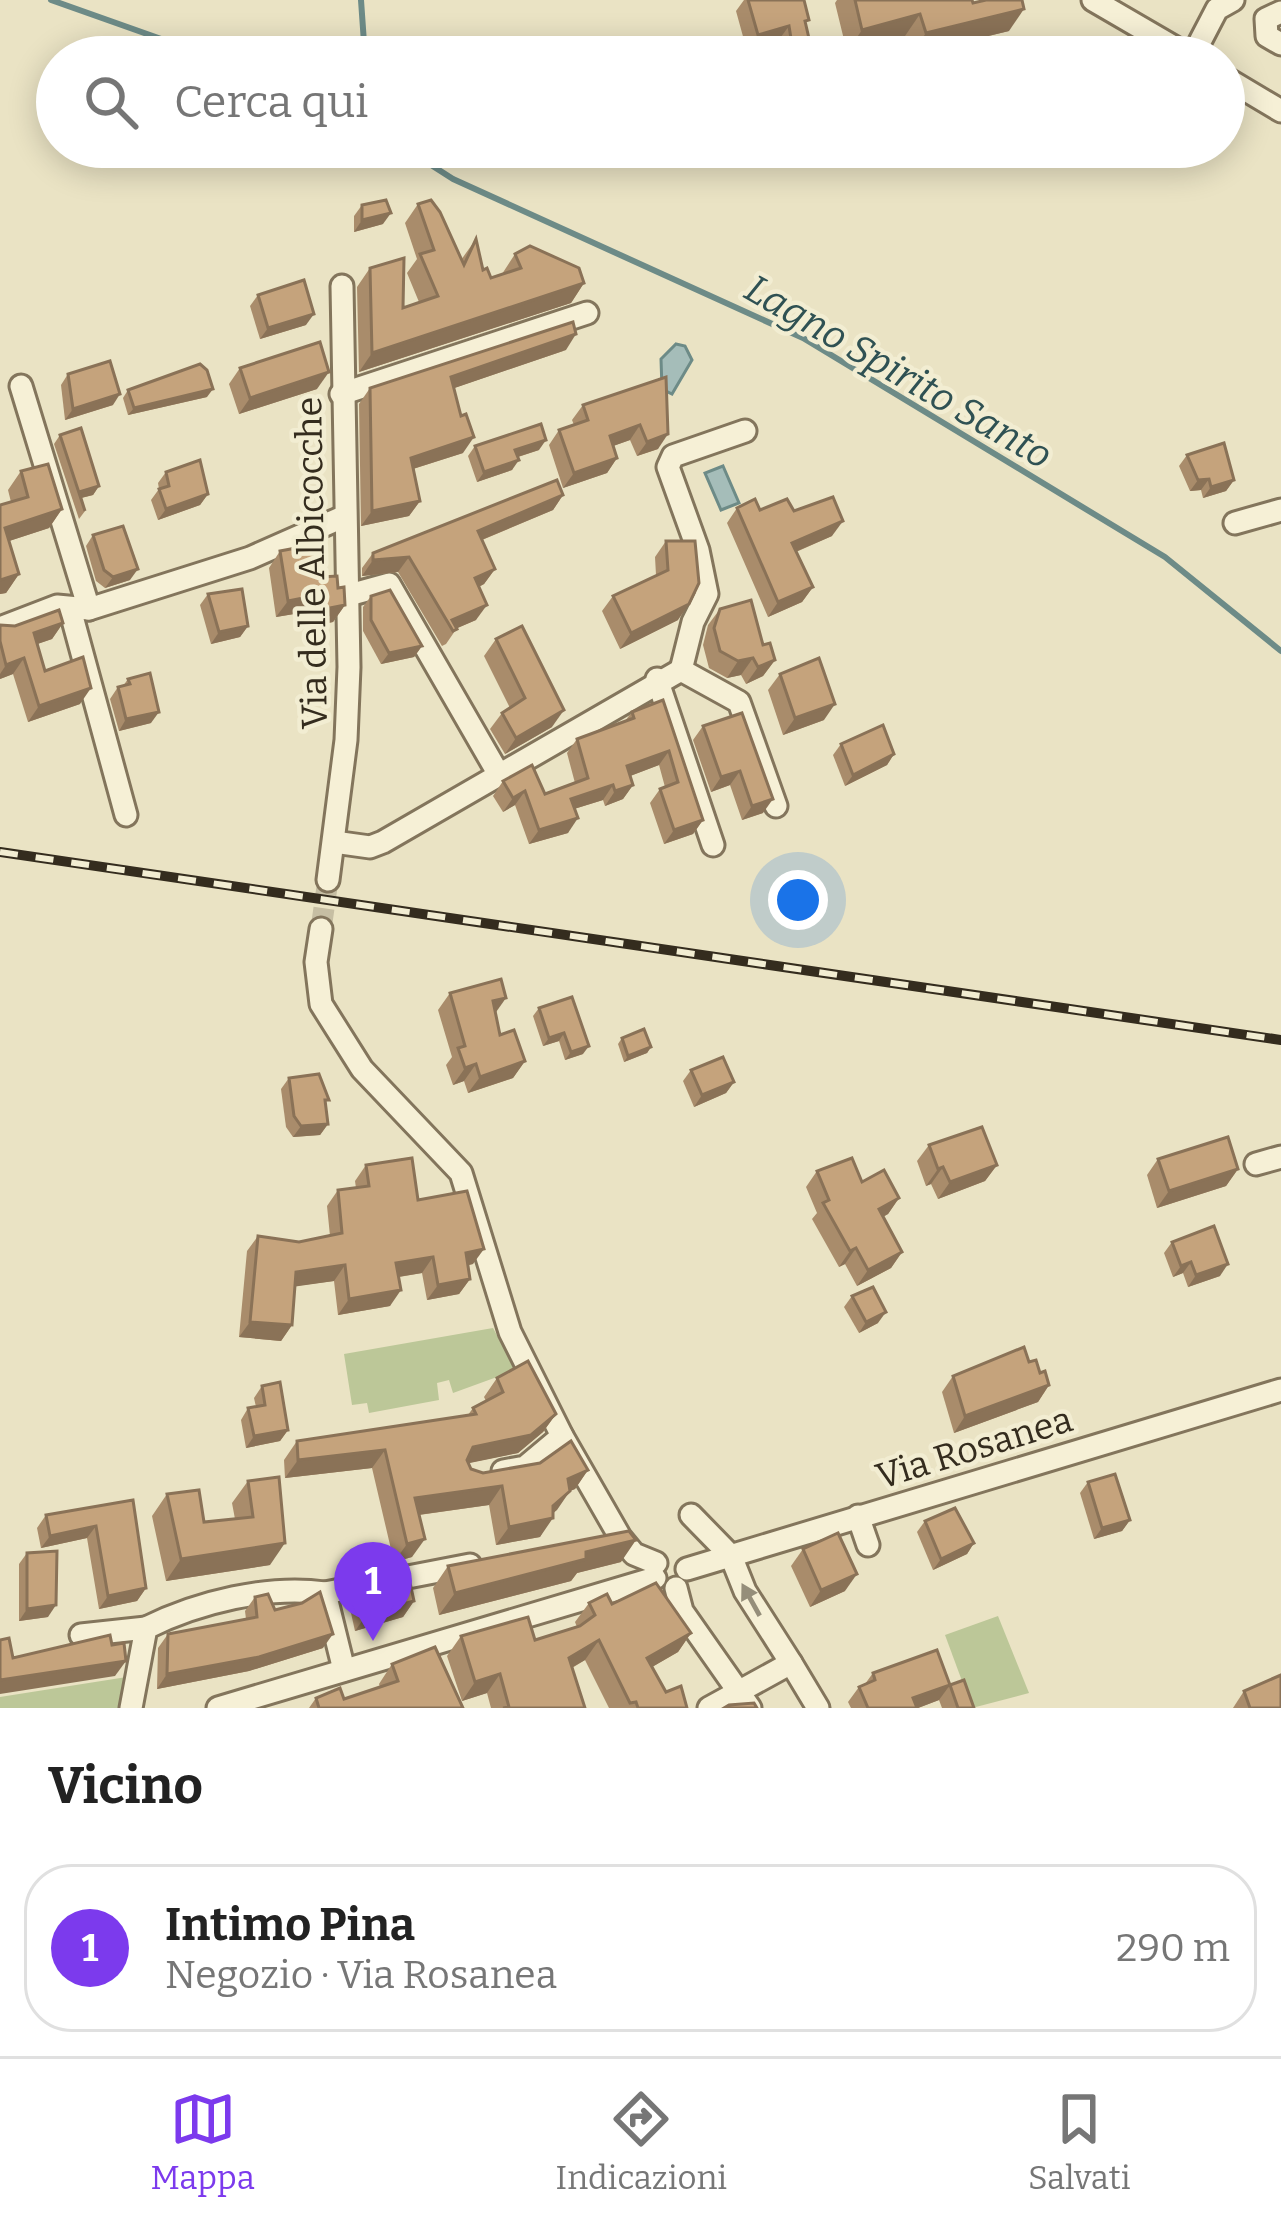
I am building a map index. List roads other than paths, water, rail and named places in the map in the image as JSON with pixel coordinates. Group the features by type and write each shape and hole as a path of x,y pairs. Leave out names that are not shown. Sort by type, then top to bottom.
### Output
{"street":[{"path":"1094,0 1126,9 1163,36"},
{"path":"1203,36 1221,3"},
{"path":"1281,12 1266,19 1267,36 1281,44"},
{"path":"1245,87 1278,102"},
{"name":"Via delle Albicocche","path":"328,880 346,740 349,596 342,286"},
{"path":"341,394 587,313"},
{"path":"21,386 126,815"},
{"path":"681,670 693,622 707,594 698,550 668,467 673,457 745,430"},
{"path":"1234,523 1281,510"},
{"path":"0,628 57,606 79,609 250,558 344,517"},
{"path":"349,596 389,584 498,772"},
{"path":"334,842 370,847 382,842 657,679 681,670 739,702 776,806"},
{"path":"657,679 713,845"},
{"path":"321,929 316,962 321,1004 362,1069 461,1173 510,1332 608,1539 655,1571 661,1587 682,1578 682,1612 746,1701"},
{"path":"1256,1164 1281,1156"},
{"name":"Via Rosanea","path":"682,1578 730,1556 1281,1390"},
{"path":"488,1474 525,1467 562,1436"},
{"path":"691,1516 730,1556 745,1592 818,1708"},
{"path":"858,1516 868,1545"},
{"path":"81,1635 146,1628 179,1611 294,1588 325,1593 484,1563"},
{"path":"218,1708 655,1571"},
{"path":"325,1593 344,1670"},
{"path":"131,1708 146,1628"},
{"path":"710,1708 746,1701 791,1664"}],"water":[{"path":"676,344 685,346 692,360 672,394 662,389 661,359"},
{"path":"723,466 739,503 721,510 705,473"}],"waterway":[{"name":"Lagno Spirito Santo","path":"51,0 153,36"},
{"path":"361,0 364,36"},
{"name":"Lagno Spirito Santo","path":"436,168 803,338 1165,557 1281,651"}],"tunnel":[{"path":"321,929 328,880"}],"railway":[{"path":"0,852 1281,1040"}],"place":[{"name":"Intimo Pina","path":"373,1641"}]}
